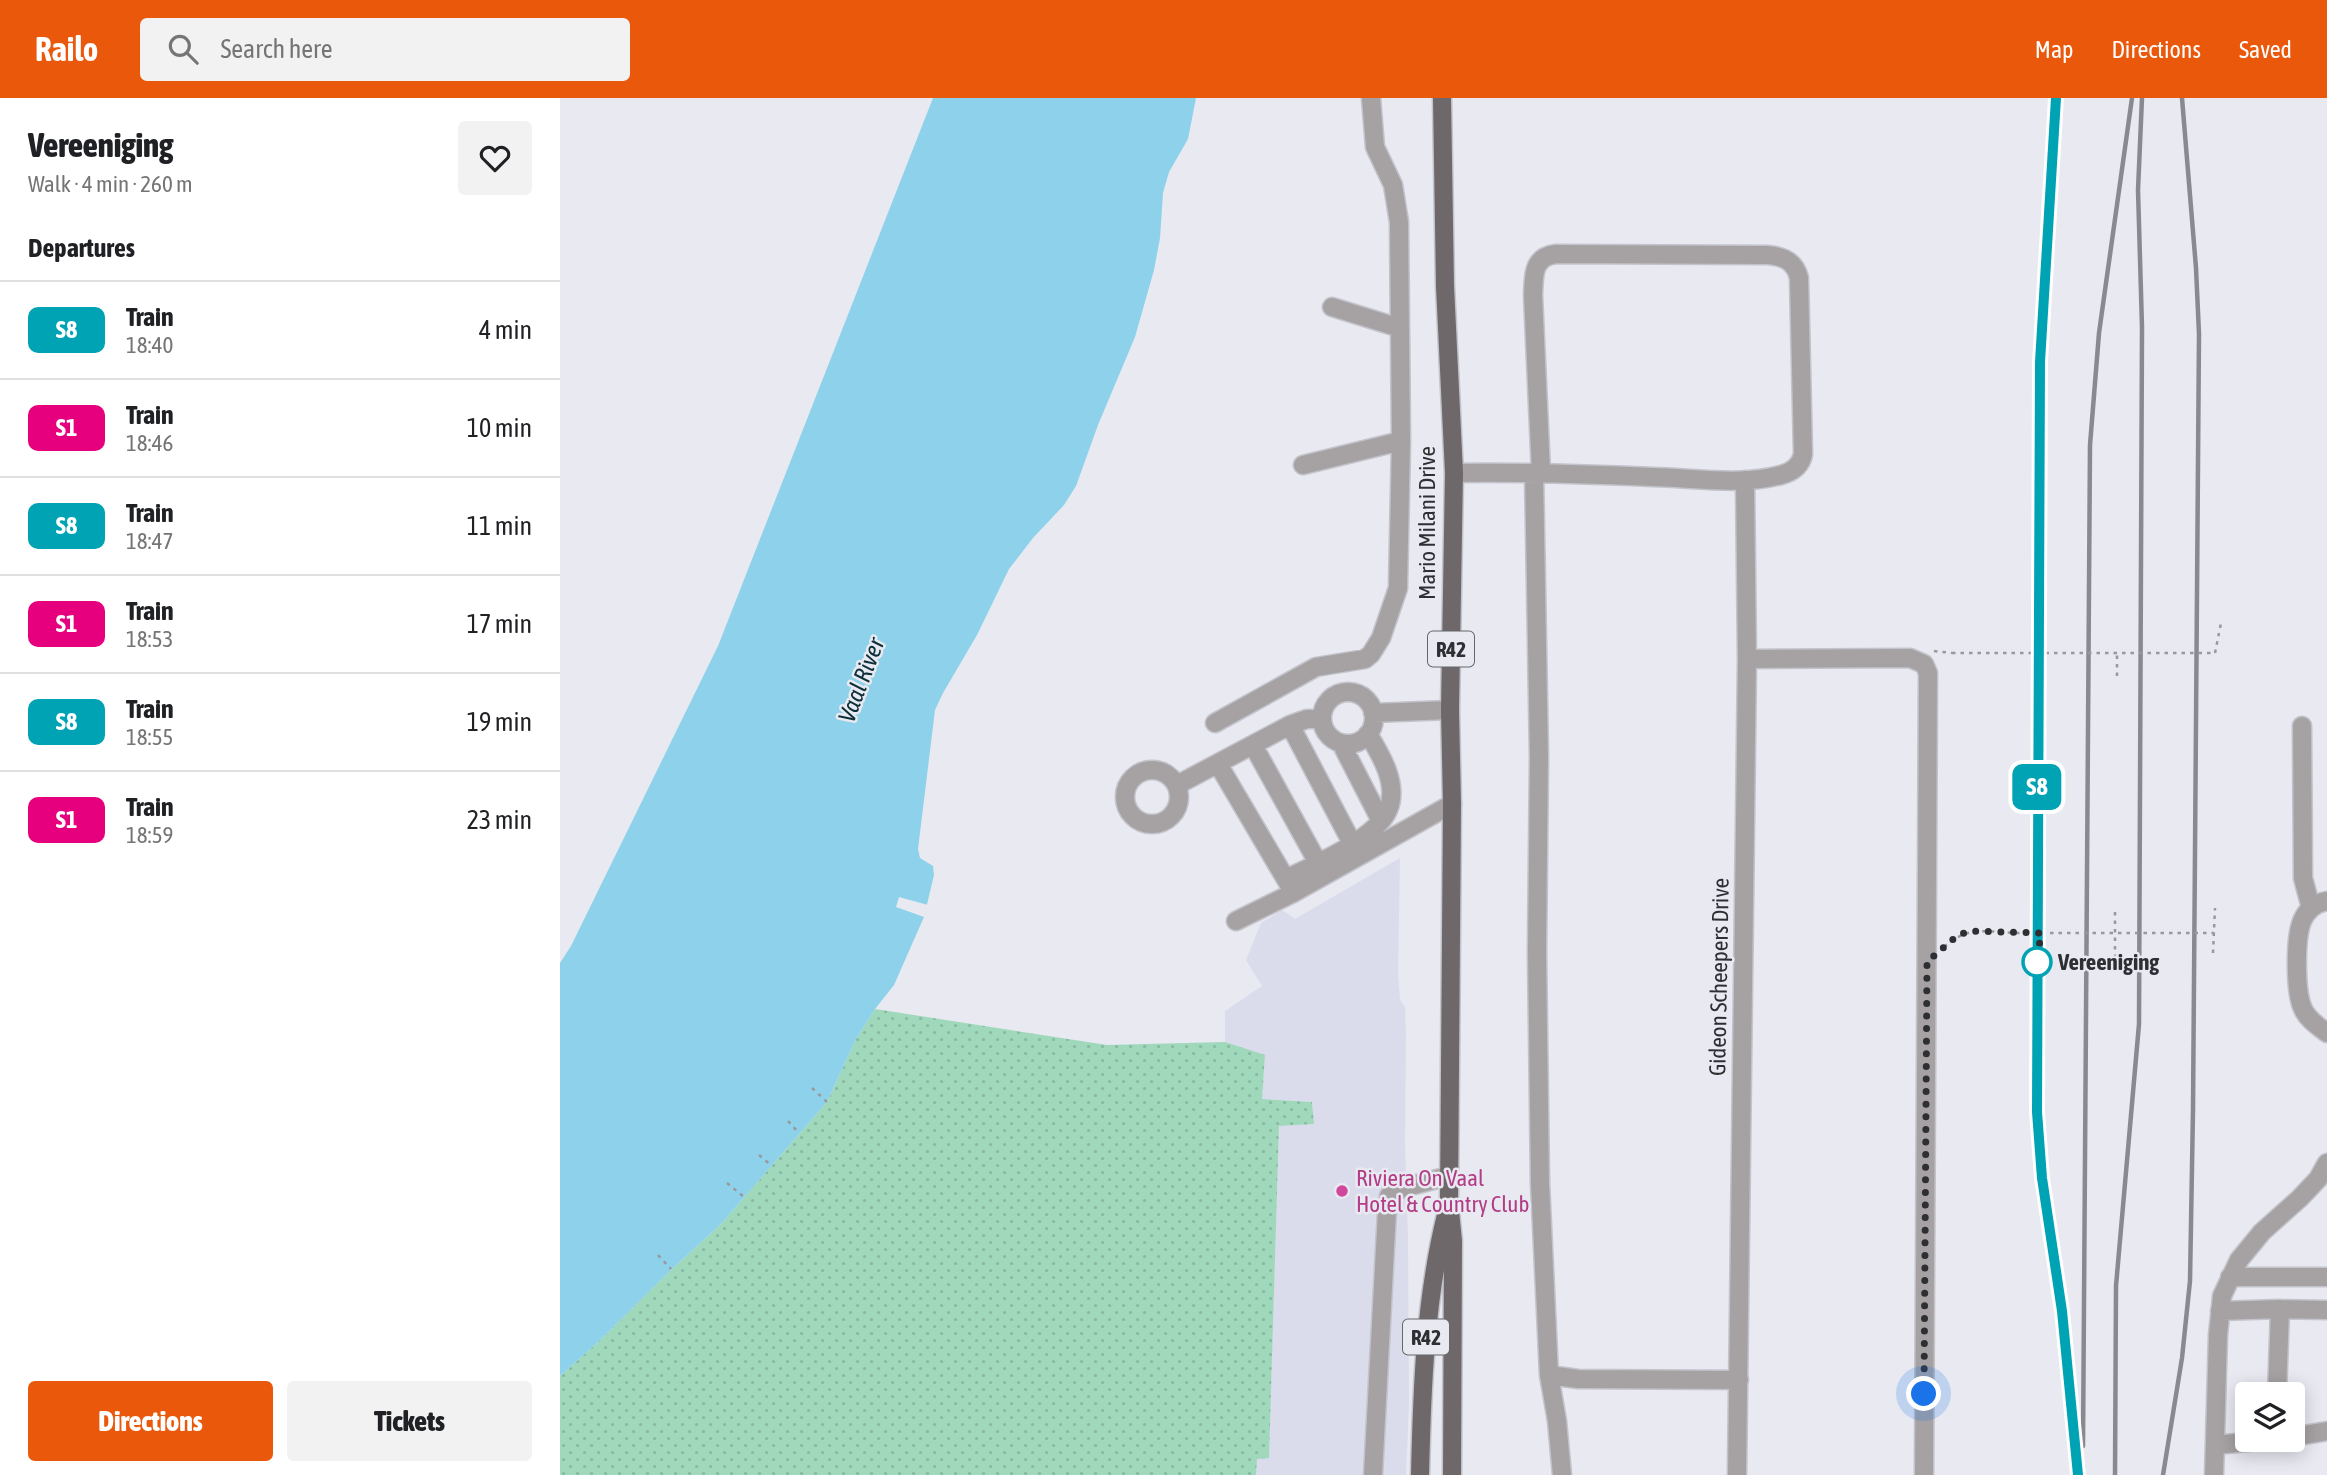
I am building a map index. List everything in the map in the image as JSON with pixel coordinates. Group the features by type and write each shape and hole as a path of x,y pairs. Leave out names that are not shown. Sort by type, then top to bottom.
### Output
{"main road":[{"name":"Mario Milani Drive","path":"1442,98 1445,286 1454,473 1450,710 1449,1176 1453,1241 1452,1475"},
{"name":"Mario Milani Drive","path":"1420,1475 1427,1327 1438,1248 1449,1201"},
{"path":"1421,1436 1452,1436"}],"street":[{"path":"1215,723 1316,667 1336,662 1358,661 1371,654 1381,638 1398,588 1401,441 1399,222 1394,185 1375,147 1371,98"},
{"path":"1454,473 1537,472 1745,480 1790,471 1799,465 1803,454 1799,278 1796,268 1790,262 1772,255 1556,254 1549,255 1534,268 1533,295 1537,472 1539,757 1537,951 1540,1183 1549,1375 1558,1421 1562,1475"},
{"path":"1332,307 1400,328"},
{"path":"1303,465 1401,441"},
{"name":"Gideon Scheepers Drive","path":"1737,1475 1747,659 1745,480"},
{"path":"1747,659 1910,658 1926,666 1924,1475"},
{"path":"1357,694 1358,661"},
{"path":"1340,693 1357,694 1370,705 1374,720 1368,734 1360,741 1341,743 1328,735 1322,719 1326,703 1340,693"},
{"path":"1373,713 1450,710"},
{"path":"1177,785 1290,725 1307,719 1322,719"},
{"path":"1290,725 1353,845"},
{"path":"2302,726 2304,878 2319,904 2301,922 2297,986 2304,1012 2312,1022 2327,1032"},
{"path":"1290,886 1318,863 1353,845 1381,821 1389,807 1389,778 1382,756 1368,734"},
{"path":"1341,743 1381,821"},
{"path":"1253,745 1318,863"},
{"path":"1219,764 1290,886"},
{"path":"1236,921 1290,886 1451,804"},
{"path":"2214,1475 2222,1296 2239,1260 2262,1232 2301,1198 2318,1179 2327,1163"},
{"path":"1373,1475 1389,1196 1402,1188 1449,1176"},
{"path":"2230,1277 2327,1278"},
{"path":"2277,1382 2280,1309"},
{"path":"2220,1311 2327,1310"},
{"path":"1549,1375 1578,1379 1739,1380"},
{"path":"2305,1435 2327,1431"},
{"path":"2215,1445 2235,1443"}],"path":[{"path":"1952,653 2215,653 2221,622"},
{"path":"2117,676 2118,652"},
{"path":"2213,953 2215,908"},
{"path":"2115,912 2115,958"},
{"path":"1927,962 1957,936 1969,931 2214,933"},
{"path":"812,1088 827,1102"},
{"path":"788,1121 799,1133"},
{"path":"759,1155 771,1165"},
{"path":"727,1183 744,1197"},
{"path":"658,1255 671,1269"}],"shaded area":[{"name":"Riviera On Vaal Hotel & Country Club","path":"1400,858 1398,975 1400,1000 1405,1007 1406,1033 1409,1405 1406,1475 1256,1475 1257,1459 1269,1457 1279,1125 1314,1124 1312,1102 1262,1099 1265,1056 1225,1042 1225,1011 1262,986 1246,960 1261,923 1282,910 1295,919"}],"green space":[{"path":"875,1009 1107,1045 1225,1042 1265,1055 1262,1099 1312,1102 1314,1124 1279,1126 1269,1458 1257,1459 1256,1475 560,1475 560,1376 721,1224 827,1102 856,1039"}],"water":[{"name":"Vaal River","path":"933,98 1196,98 1188,139 1169,172 1163,193 1160,238 1154,270 1135,337 1076,486 1064,505 1009,569 977,635 935,710 918,849 920,858 933,866 934,875 924,917 894,985 856,1039 827,1102 721,1224 560,1376 560,963 571,946 718,646"}],"pier":[{"path":"899,897 928,905 924,917 896,907"}],"railway":[{"path":"2056,98 2040,362 2037,1112 2042,1178 2062,1311 2078,1475"},
{"path":"2083,1446 2090,445 2099,333 2132,98"},
{"path":"2115,1475 2116,1286 2139,1024 2142,327 2138,190 2142,98"},
{"path":"2163,1475 2182,1358 2190,1281 2193,1110 2199,334 2182,98"}],"train":[{"name":"S8","path":"2056,98 2040,362 2037,1112 2042,1178 2062,1311 2078,1475"}],"place":[{"name":"Vereeniging","path":"2037,962"},
{"name":"Riviera On Vaal Hotel & Country Club","path":"1342,1191"}],"route":[{"path":"1924,1394 1927,962 1957,936 1969,931 2041,933 2037,962"}]}
